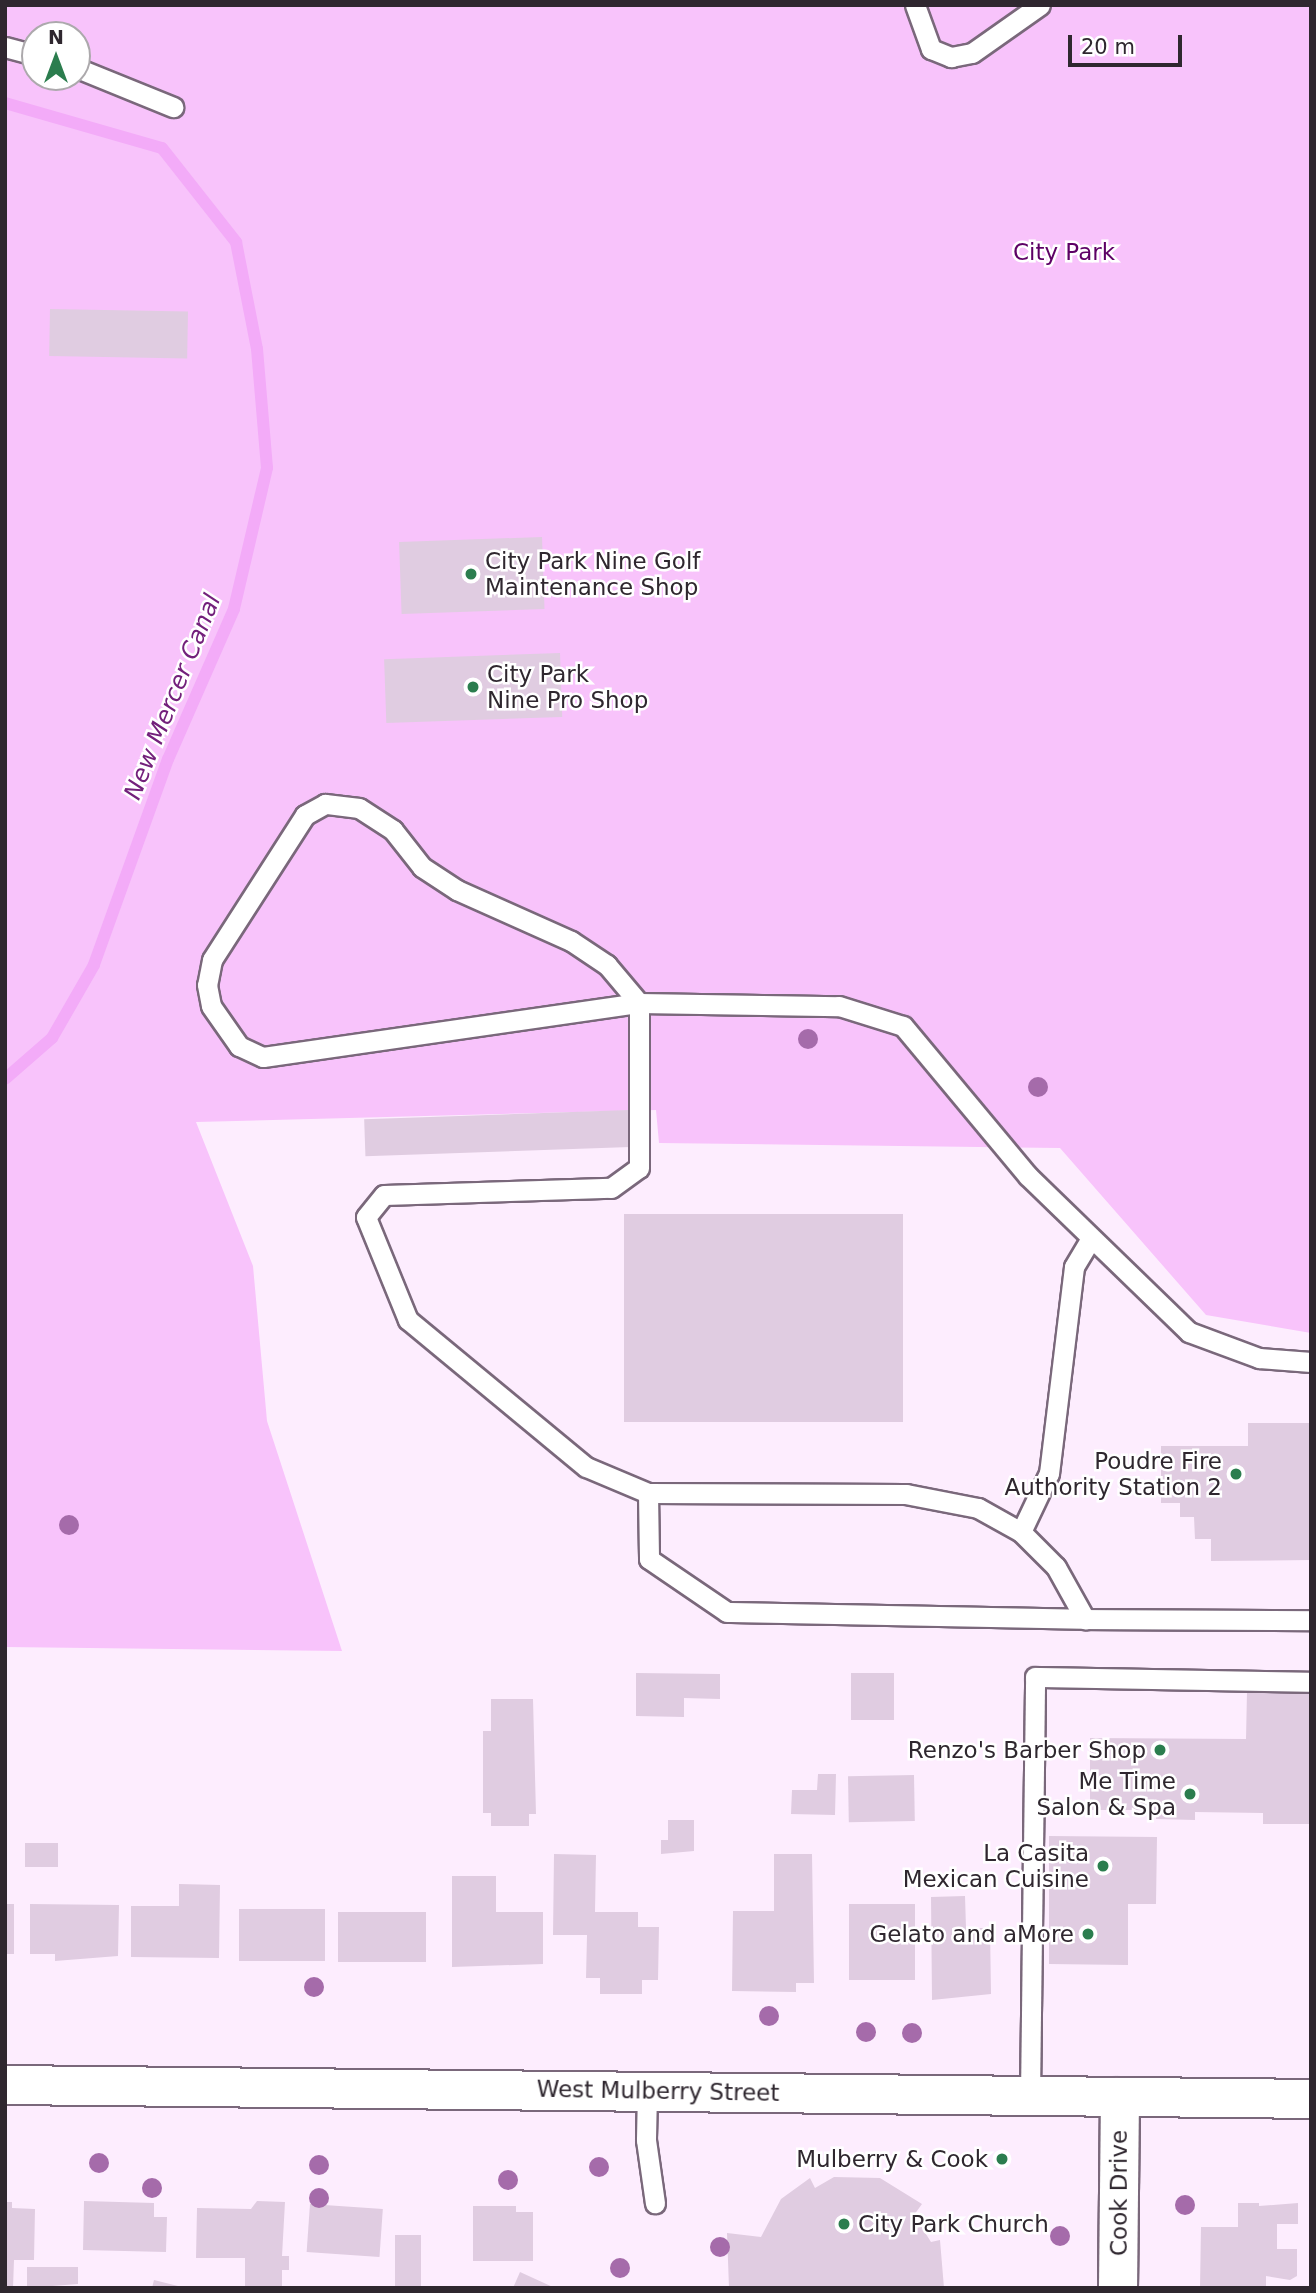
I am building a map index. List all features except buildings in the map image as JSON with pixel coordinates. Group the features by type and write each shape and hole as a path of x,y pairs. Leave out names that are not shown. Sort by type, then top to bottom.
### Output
{"main road":[{"name":"West Mulberry Street","path":"5,2085 1311,2099"},
{"name":"Cook Drive","path":"1118,2288 1120,2098"}],"lane":[{"path":"915,5 931,49 951,57 972,53 1041,5"},
{"path":"91,74 173,107"},
{"path":"1085,1619 1056,1567 1021,1532 978,1508 906,1494 648,1493 586,1467 408,1320 366,1217 384,1195 611,1188 639,1168 639,1003 607,965 571,941 457,890 422,867 393,830 359,808 326,804 305,815 212,960 207,985 211,1006 239,1046 263,1056 639,1003 839,1006 903,1026 1028,1176 1090,1240 1189,1332 1259,1358 1311,1362"},
{"path":"1021,1532 1049,1474 1074,1267 1090,1240"},
{"path":"648,1493 649,1559 727,1612 1311,1620"},
{"path":"1030,2096 1035,1677 1311,1682"},
{"path":"647,2091 646,2140 655,2203"}],"green space":[{"name":"City Park","path":"5,5 1311,5 1311,1333 1206,1315 1060,1148 659,1143 656,1110 196,1122 253,1266 267,1421 342,1651 5,1647"}],"waterway":[{"name":"New Mercer Canal","path":"5,103 162,148 236,242 257,349 267,468 234,609 168,759 94,965 52,1038 5,1079"}],"place":[{"name":"City Park Nine Golf Maintenance Shop","path":"471,574"},
{"name":"City Park Nine Pro Shop","path":"473,687"},
{"name":"Poudre Fire Authority Station 2","path":"1236,1474"},
{"name":"Renzo's Barber Shop","path":"1160,1750"},
{"name":"Me Time Salon & Spa","path":"1190,1794"},
{"name":"La Casita Mexican Cuisine","path":"1103,1866"},
{"name":"Gelato and aMore","path":"1088,1934"},
{"name":"Mulberry & Cook","path":"1002,2159"},
{"name":"City Park Church","path":"844,2224"}]}
